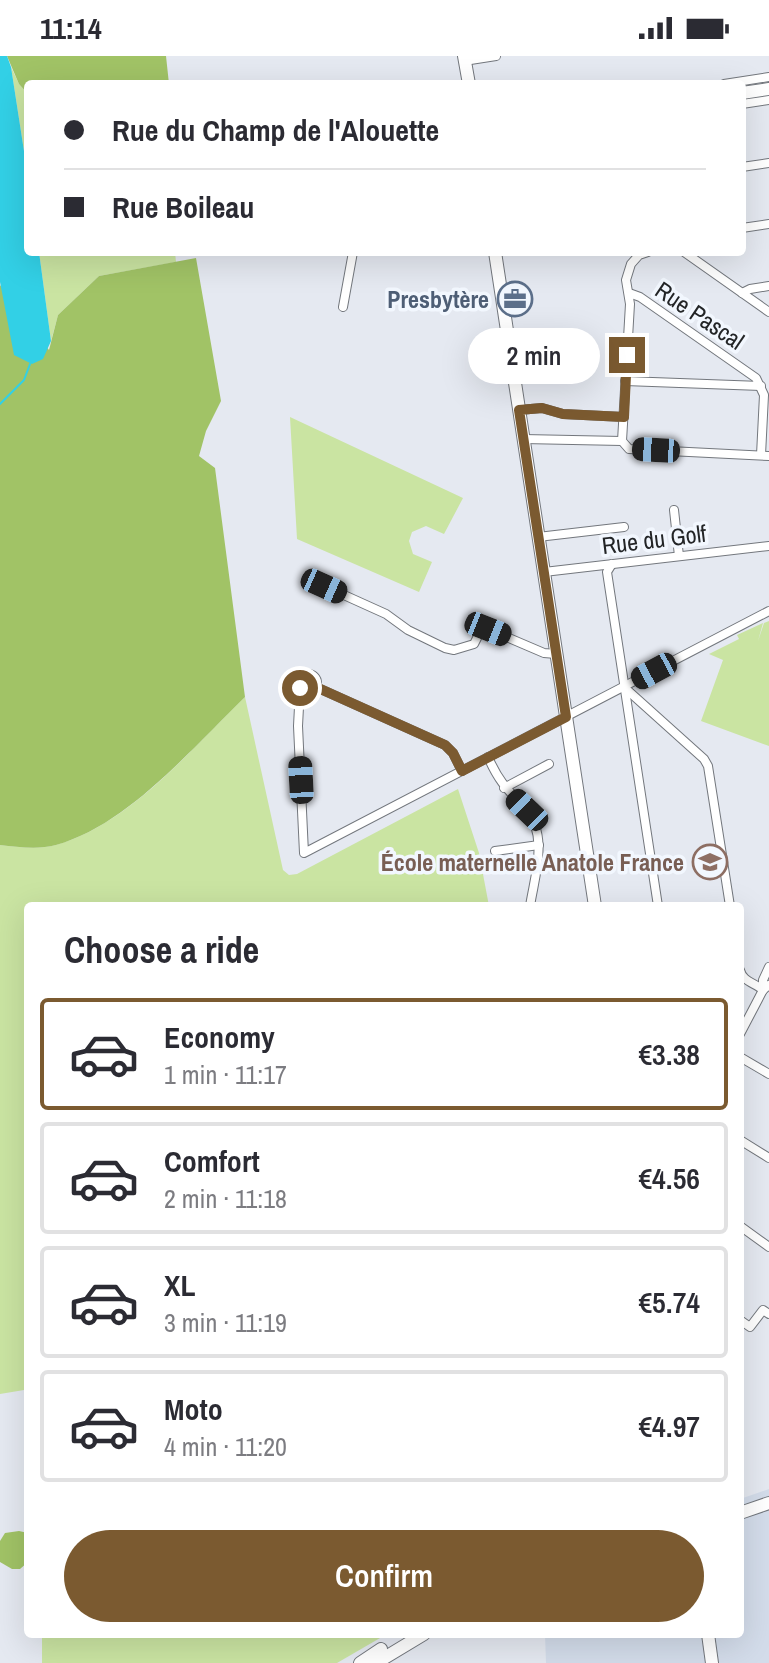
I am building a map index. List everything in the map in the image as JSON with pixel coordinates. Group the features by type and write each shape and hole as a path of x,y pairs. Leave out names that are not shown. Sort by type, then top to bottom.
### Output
{"main road":[{"path":"464,58 468,80"},
{"path":"746,95 769,89"},
{"path":"496,256 594,902"},
{"path":"744,1503 769,1494"},
{"path":"744,1512 769,1503"},
{"path":"360,1663 401,1638"},
{"path":"376,1663 417,1638"},
{"path":"709,1638 712,1663"}],"street":[{"path":"464,58 496,56"},
{"path":"746,95 769,77"},
{"path":"746,95 769,100"},
{"path":"746,166 769,163"},
{"path":"746,227 769,224"},
{"path":"343,307 352,256"},
{"name":"Rue Pascal","path":"638,256 628,274 629,293 640,297 756,378 761,386"},
{"path":"690,256 769,312"},
{"path":"742,293 769,286"},
{"path":"625,381 761,386 764,395 765,455 629,449 622,441 629,293"},
{"path":"519,410 542,408 563,414 624,417"},
{"path":"523,439 622,441"},
{"path":"674,510 679,556"},
{"path":"538,537 624,527"},
{"name":"Rue du Golf","path":"544,572 599,565 610,568 679,556 769,546"},
{"path":"610,568 624,687 657,902"},
{"path":"324,586 386,614 411,633 448,649 474,644 480,632 488,629 544,653 556,654"},
{"path":"316,687 315,677 309,674 300,677 298,726 304,853 769,611"},
{"path":"300,688 309,692 316,687"},
{"path":"316,687 445,745 462,771"},
{"path":"624,687 708,766 729,902"},
{"path":"488,757 504,788 527,810 535,827 539,845 531,902"},
{"path":"504,788 549,764"},
{"path":"495,851 539,845"},
{"path":"766,987 763,980 769,967"},
{"path":"744,977 766,987"},
{"path":"744,1027 766,987"},
{"path":"744,1059 769,1074"},
{"path":"744,1142 769,1158"},
{"path":"744,1229 769,1247"},
{"path":"744,1323 750,1327 763,1310 769,1314"}],"shaded area":[{"path":"769,1489 769,1663 546,1663 545,1638 744,1638 744,1498"}],"green space":[{"path":"7,56 166,56 169,80 24,80 24,90"},
{"path":"11,67 24,90 24,151"},
{"path":"40,256 175,256 176,262 99,276 58,315 51,341"},
{"path":"196,258 221,401 206,431 199,456 215,468 245,697 158,783 108,821 83,835 49,847 0,845 0,285 49,350 58,315 99,276"},
{"path":"290,417 463,498 444,534 426,526 412,532 409,541 413,554 432,562 419,592 297,539"},
{"path":"769,621 769,746 701,721 723,660 709,654 739,639 737,635 763,623 758,641 764,623"},
{"path":"245,697 283,870 289,875 297,874 458,789 479,853 488,902 24,902 24,1390 0,1394 0,845 49,847 83,835 134,803"},
{"path":"24,1532 24,1566 20,1569 12,1569 0,1562 0,1541 5,1533"},
{"path":"42,1638 380,1638 337,1663 42,1663"}],"water":[{"path":"0,56 7,56 24,151 24,256 40,256 51,341 43,359 32,364 14,355 0,282"}],"waterway":[{"path":"0,404 24,380 30,364"}],"place":[{"name":"Presbytère","path":"515,299"},
{"name":"École maternelle Anatole France","path":"710,862"}],"route":[{"path":"300,688 309,692 316,687 445,745 462,771 566,717 519,410 542,408 563,414 624,417 627,355"}]}
